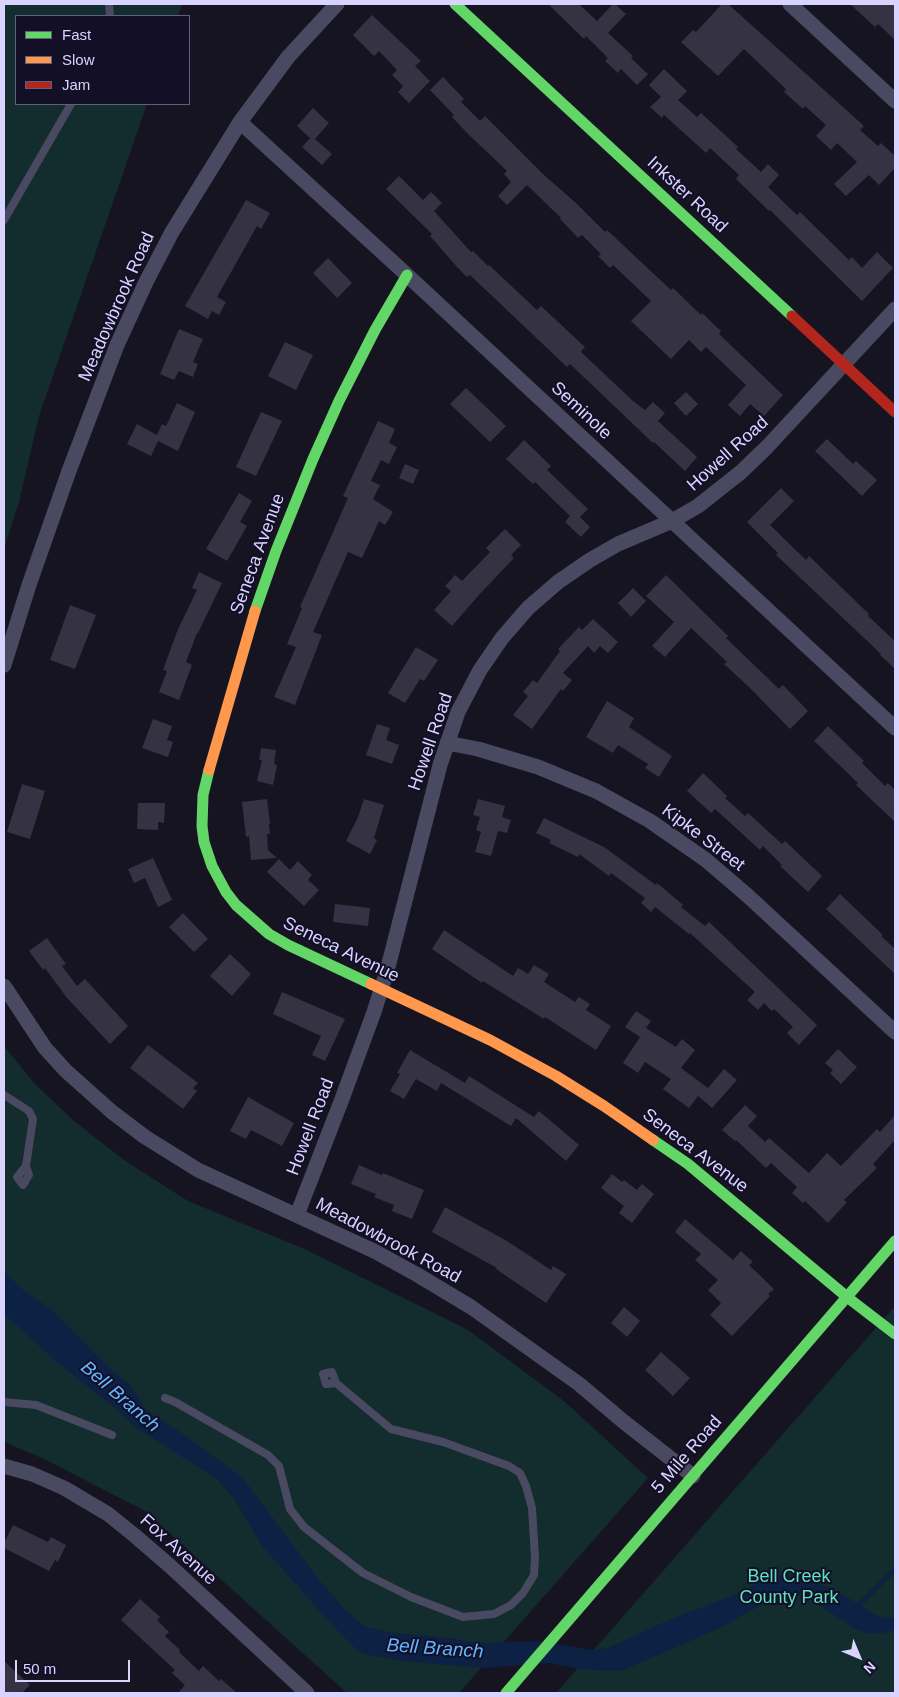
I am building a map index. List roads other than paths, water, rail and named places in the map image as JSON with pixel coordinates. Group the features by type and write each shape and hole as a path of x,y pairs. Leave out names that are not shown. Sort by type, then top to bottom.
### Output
{"street":[{"name":"Meadowbrook Road","path":"4,665 28,585 69,471 117,346 146,282 172,232 240,122 288,57 337,4"},
{"name":"Inkster Road","path":"456,4 895,412"},
{"path":"790,4 895,101"},
{"name":"Seminole","path":"240,122 895,728"},
{"name":"Seneca Avenue","path":"407,275 339,400 276,551 252,618 203,796 204,842 212,866 226,892 248,917 269,934 288,945 490,1040 556,1076 604,1106 688,1164 847,1297 895,1334"},
{"name":"Howell Road","path":"297,1215 382,989 440,765 458,712 480,670 502,638 528,608 558,582 618,544 672,521 698,506 741,472 767,447 895,310"},
{"name":"Kipke Street","path":"447,743 485,751 538,767 596,791 650,821 706,860 748,896 895,1032"},
{"name":"Meadowbrook Road","path":"4,986 45,1048 66,1071 112,1112 152,1141 198,1170 374,1251 471,1307 579,1384 693,1476"},
{"name":"5 Mile Road","path":"506,1693 895,1241"},
{"name":"Fox Avenue","path":"4,1466 32,1474 64,1488 108,1514 170,1566 307,1693"}],"lane":[{"path":"4,220 70,105"},
{"path":"4,1095 29,1111 34,1119 26,1166"},
{"path":"165,1398 268,1455 279,1466 290,1509 304,1527 363,1573 411,1597 463,1617 494,1614 511,1605 523,1593 534,1575 536,1558 532,1508 520,1473 509,1466 443,1442 391,1429 336,1383"},
{"path":"4,1402 36,1405 112,1435"}],"water":[{"name":"Bell Branch","path":"4,1271 23,1290 52,1310 113,1371 133,1388 146,1410 186,1436 243,1478 320,1581 345,1609 360,1623 369,1628 394,1633 450,1638 477,1643 537,1641 592,1650 608,1648 669,1620 737,1594 758,1583 780,1574 786,1574 809,1579 845,1596 874,1614 885,1618 895,1617 895,1630 883,1633 866,1633 857,1630 810,1599 797,1595 787,1595 771,1599 720,1628 623,1670 578,1669 549,1663 484,1668 402,1661 363,1654 333,1626 263,1547 233,1497 216,1478 139,1430 114,1407 58,1363 4,1314"}],"waterway":[{"path":"855,1609 895,1569"}],"park label":[{"name":"Bell Creek County Park","path":"789,1587"}]}
